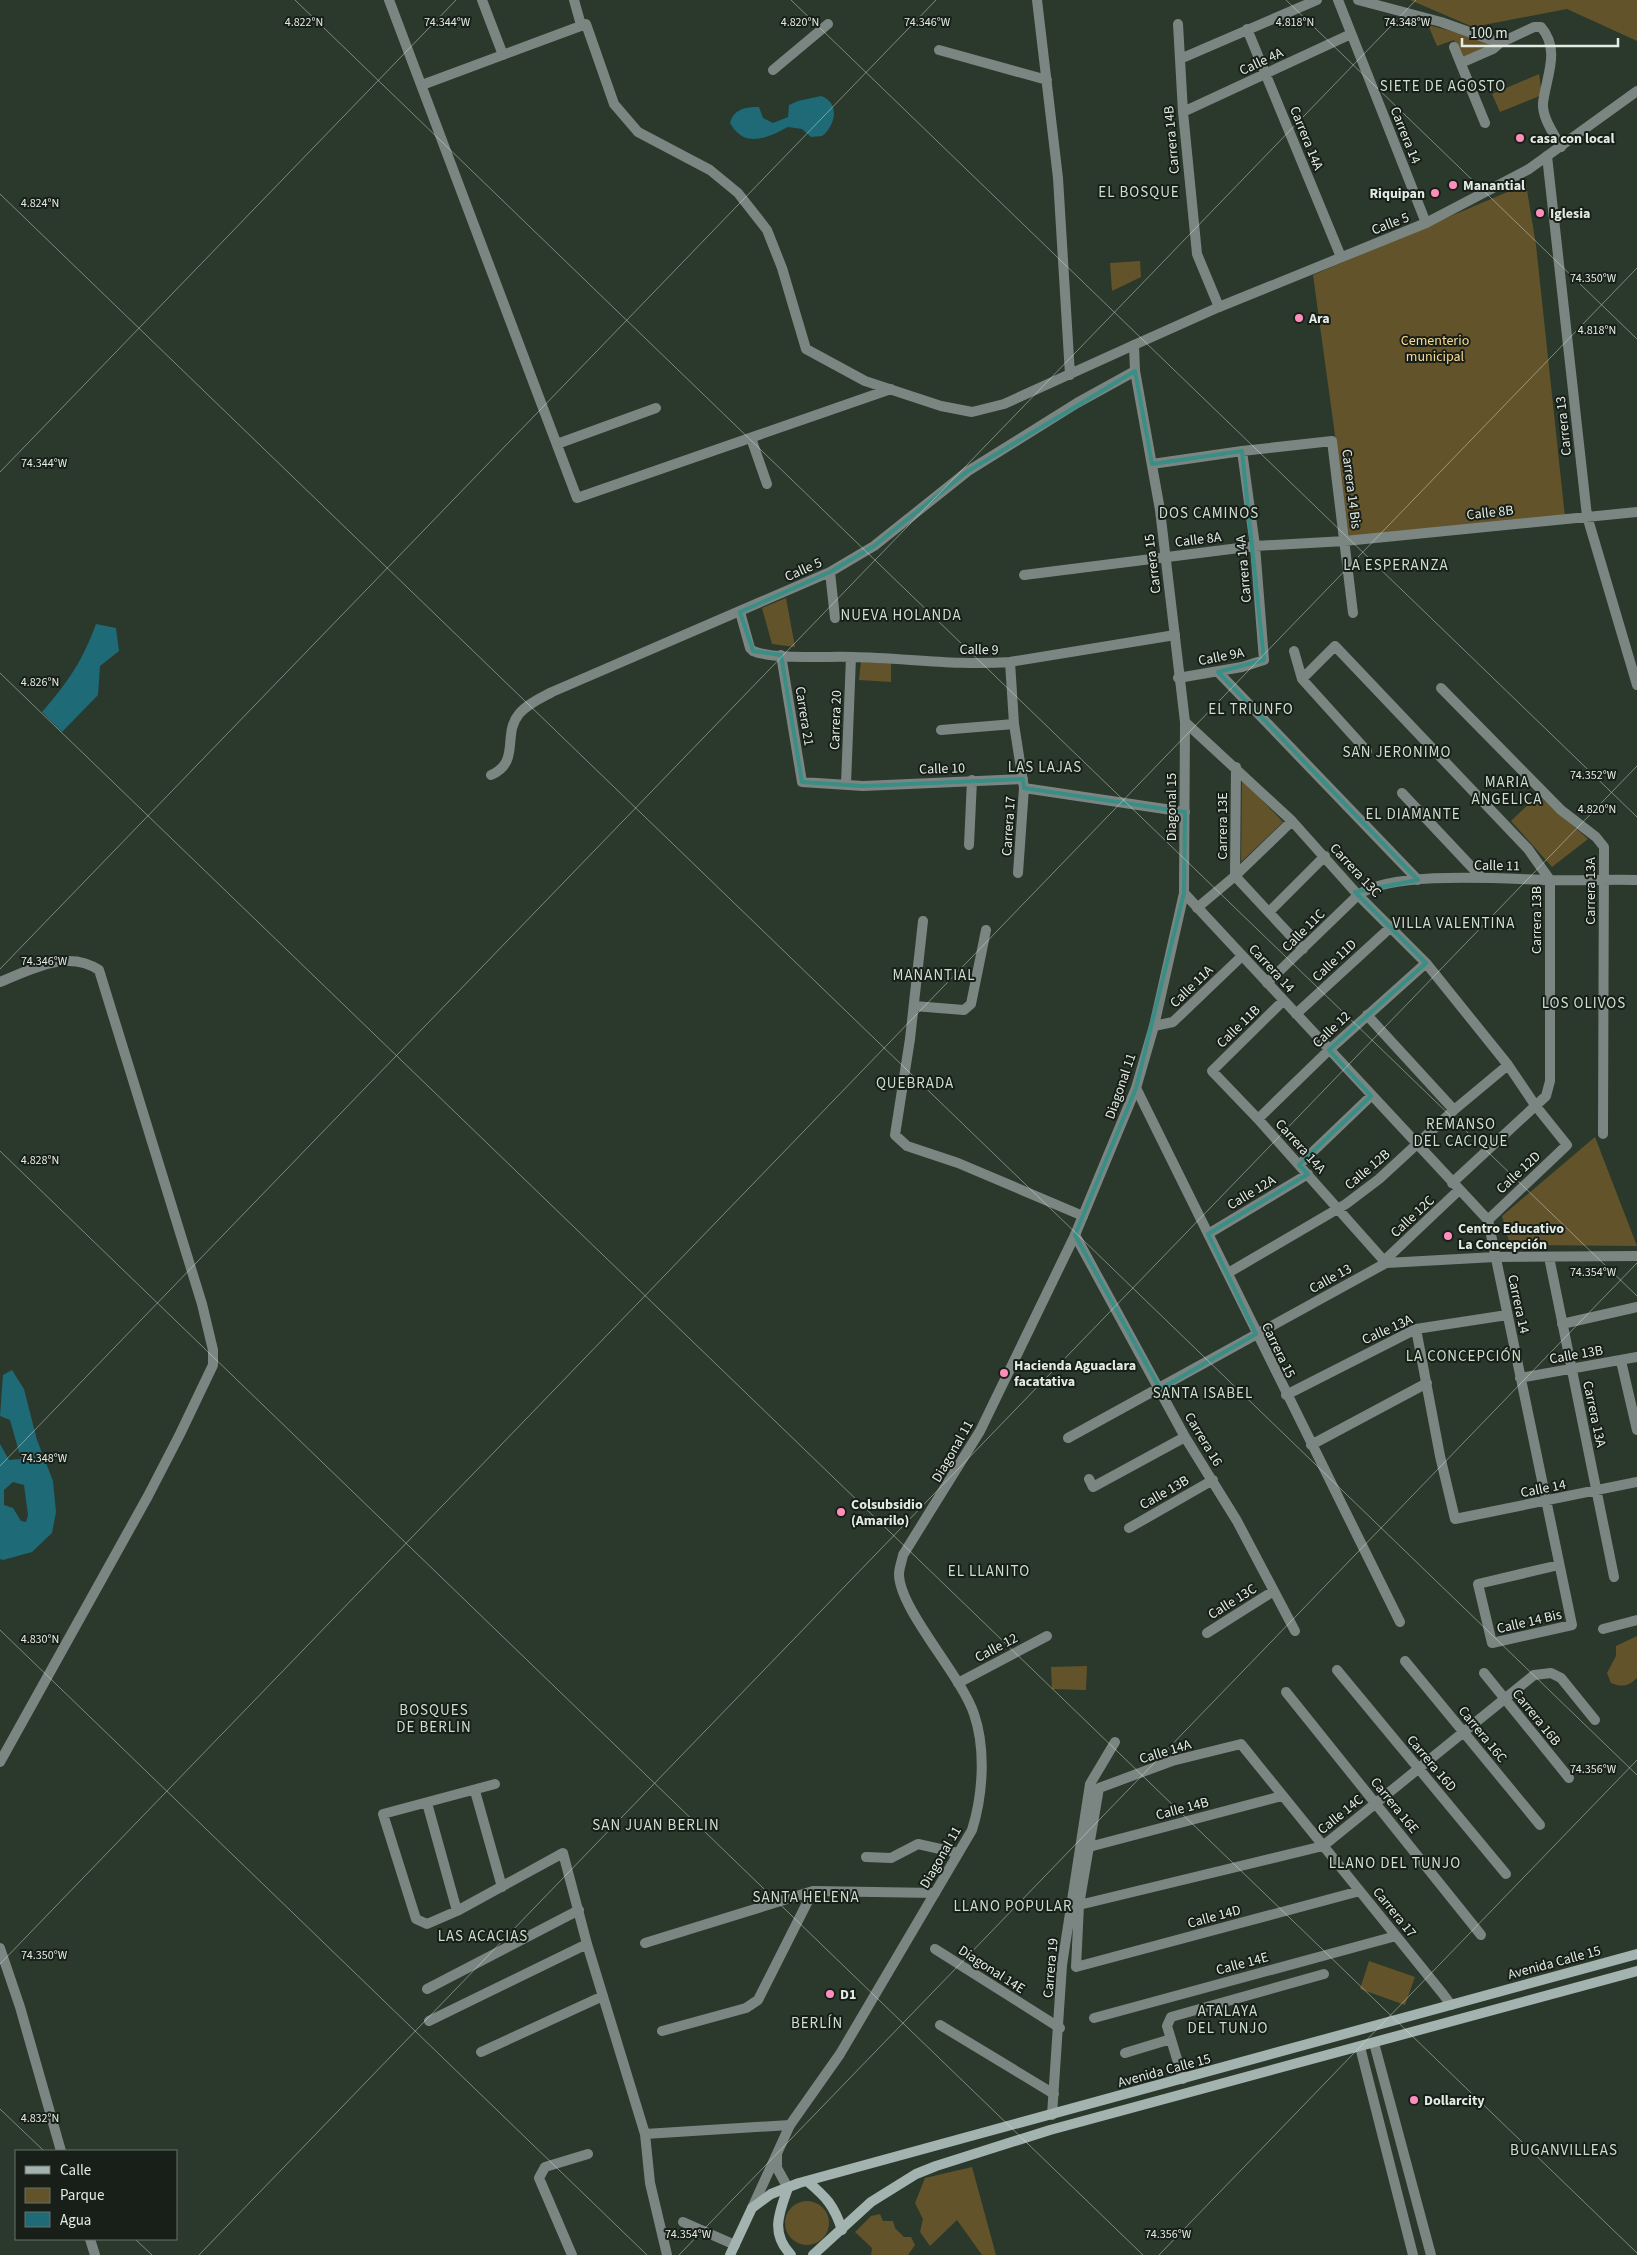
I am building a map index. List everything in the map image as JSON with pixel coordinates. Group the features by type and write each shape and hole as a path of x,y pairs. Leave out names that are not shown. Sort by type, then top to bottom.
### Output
{"main road":[{"name":"Avenida Calle 15","path":"752,2208 772,2194 807,2181 1637,1954"},
{"name":"Avenida Calle 15","path":"813,2255 871,2202 916,2174 936,2166 1050,2130 1637,1971"},
{"path":"1451,2005 1456,2021"},
{"path":"807,2181 828,2199 836,2212 842,2230"},
{"path":"788,2188 779,2212 779,2235 782,2245 791,2255"},
{"path":"730,2255 752,2208"}],"street":[{"path":"389,0 577,498 891,389"},
{"path":"482,0 502,55"},
{"path":"422,85 582,25 574,0"},
{"path":"1037,0 1058,178 1070,376"},
{"path":"1180,59 1317,0"},
{"name":"Carrera 14","path":"1338,0 1426,224"},
{"path":"1358,0 1441,22 1500,43"},
{"name":"Calle 5","path":"582,25 586,24 614,104 638,132 710,170 738,193 767,230 782,268 806,349 865,381 941,406 972,412 1004,404 1070,376 1219,307 1426,224 1529,169 1637,91"},
{"path":"773,70 828,24"},
{"name":"Carrera 14B","path":"1178,24 1183,112 1197,254 1219,307"},
{"path":"1461,63 1493,49 1500,43 1534,27 1542,27 1548,35 1551,62 1543,105 1548,124 1561,147"},
{"name":"Carrera 14A","path":"1247,29 1341,257"},
{"name":"Calle 4A","path":"1183,112 1351,34"},
{"path":"1454,47 1485,122"},
{"path":"939,50 1047,80"},
{"name":"Carrera 13","path":"1547,156 1587,516 1637,686"},
{"name":"Carrera 15","path":"1134,345 1135,371 1152,464 1185,722"},
{"name":"Calle 5","path":"491,775 502,770 508,760 512,729 518,715 534,702 830,572 874,546 968,471 1077,403 1135,371"},
{"path":"557,444 656,408"},
{"path":"751,438 767,484"},
{"name":"Carrera 14 Bis","path":"1242,451 1332,441 1345,541"},
{"path":"1152,464 1242,451"},
{"name":"Carrera 14A","path":"1242,451 1255,546 1264,656"},
{"name":"Calle 8B","path":"1345,541 1637,512"},
{"path":"1345,541 1353,613"},
{"name":"Calle 8A","path":"1024,575 1255,546 1345,541"},
{"path":"830,572 835,618"},
{"name":"Calle 9","path":"740,612 750,648 758,653 781,655 987,664 1010,662 1174,635"},
{"name":"Carrera 13B","path":"1302,679 1335,646 1528,849 1550,880 1550,1081 1546,1096 1535,1105"},
{"path":"1294,650 1302,679 1367,751"},
{"name":"Carrera 21","path":"781,655 802,782"},
{"name":"Calle 9A","path":"1178,678 1260,663 1264,660 1264,656"},
{"name":"Carrera 20","path":"846,784 851,657"},
{"name":"Carrera 17","path":"1010,662 1014,724 1024,783 1018,873"},
{"path":"1218,672 1418,880"},
{"name":"Carrera 13A","path":"1441,688 1560,810 1596,837 1604,847 1603,1134"},
{"name":"Carrera 13C","path":"1185,722 1236,767 1292,821 1358,895 1392,926 1426,962 1508,1065 1535,1105 1567,1144"},
{"name":"Diagonal 15","path":"1184,893 1185,722"},
{"path":"941,730 1014,724"},
{"name":"Carrera 13E","path":"1236,767 1235,876 1303,949"},
{"path":"969,845 972,780"},
{"name":"Calle 10","path":"802,782 862,786 972,780 1024,783"},
{"path":"1024,783 1185,812"},
{"path":"1402,793 1481,877"},
{"path":"1197,908 1235,876 1292,821"},
{"path":"1269,912 1325,856"},
{"name":"Calle 11","path":"1358,895 1366,889 1378,885 1418,880 1481,877 1550,880 1637,880"},
{"name":"Carrera 14","path":"1184,893 1488,1220 1572,1625"},
{"name":"Diagonal 11","path":"752,2208 790,2125 840,2054 972,1830 980,1792 977,1726 974,1713 958,1683 906,1599 900,1583 900,1566 903,1556 980,1431 1076,1235 1136,1088 1154,1026 1184,893"},
{"name":"Calle 11C","path":"1267,984 1358,895"},
{"path":"923,921 914,1006 895,1135 907,1146 958,1163 1083,1216"},
{"name":"Calle 11D","path":"1296,1014 1392,926"},
{"path":"914,1006 964,1010 969,1007 986,930"},
{"name":"Calle 11A","path":"1154,1026 1173,1022 1242,956"},
{"path":"0,982 37,967 72,959 88,962 99,970 202,1304 213,1350 212,1365 180,1434 1,1758"},
{"name":"Calle 12","path":"1258,1119 1329,1050 1426,962"},
{"name":"Calle 11B","path":"1212,1071 1283,1001"},
{"path":"1367,1015 1454,1110"},
{"name":"Calle 12B","path":"1228,1274 1338,1208 1379,1179 1454,1110 1508,1065"},
{"name":"Carrera 14A","path":"1212,1071 1308,1174 1385,1262"},
{"name":"Carrera 15","path":"1136,1088 1286,1395 1400,1622"},
{"path":"1299,1165 1371,1096"},
{"name":"Calle 12C","path":"1385,1262 1535,1105"},
{"name":"Calle 12D","path":"1488,1220 1567,1144"},
{"name":"Calle 12A","path":"1208,1234 1308,1174"},
{"name":"Carrera 16","path":"1076,1235 1185,1437 1237,1522 1272,1592 1295,1631"},
{"name":"Calle 13","path":"1068,1438 1160,1389 1385,1262 1495,1257 1637,1256"},
{"name":"Carrera 13A","path":"1549,1257 1614,1577"},
{"path":"1562,1324 1637,1307"},
{"name":"Calle 13A","path":"1286,1395 1416,1329 1507,1315"},
{"path":"1312,1445 1427,1383 1416,1329"},
{"name":"Calle 13B","path":"1520,1378 1637,1357"},
{"path":"1622,1360 1637,1430"},
{"name":"Calle 14","path":"1427,1383 1440,1456 1455,1519 1637,1482"},
{"path":"1089,1479 1093,1487 1185,1437"},
{"name":"Calle 13B","path":"1129,1528 1213,1480"},
{"name":"Calle 14 Bis","path":"1559,1565 1478,1584 1492,1643 1572,1625"},
{"name":"Calle 13C","path":"1207,1633 1272,1592"},
{"path":"1603,1629 1637,1620"},
{"name":"Calle 12","path":"958,1683 1047,1636"},
{"name":"Carrera 16C","path":"1405,1661 1540,1825"},
{"name":"Carrera 16D","path":"1337,1670 1506,1874"},
{"name":"Carrera 16B","path":"1484,1673 1569,1778"},
{"name":"Calle 14C","path":"1079,1905 1323,1846 1534,1675 1551,1673 1561,1678 1595,1720"},
{"name":"Carrera 16E","path":"1286,1692 1481,1935"},
{"name":"Carrera 19","path":"1052,2115 1060,2028 1062,1965 1090,1784 1116,1742"},
{"name":"Carrera 17","path":"1241,1744 1451,2005"},
{"name":"Calle 14A","path":"1089,1847 1098,1788 1172,1761 1241,1744"},
{"path":"495,1784 383,1814 416,1919 427,1924 458,1911 563,1853 587,1944 645,2134 650,2183 667,2255"},
{"path":"475,1790 502,1887"},
{"name":"Calle 14B","path":"1089,1847 1282,1796"},
{"path":"427,1803 458,1911"},
{"path":"866,1858 891,1858 918,1844 958,1854"},
{"path":"1079,1905 1089,1847"},
{"path":"645,1943 813,1891 934,1893"},
{"path":"662,2031 746,2008 758,2000 813,1891"},
{"name":"Calle 14D","path":"1079,1905 1076,1967 1360,1892"},
{"path":"427,1989 578,1910"},
{"name":"Calle 14E","path":"1094,2018 1396,1936"},
{"path":"429,2021 587,1944"},
{"path":"0,1948 20,2007 61,2150"},
{"name":"Diagonal 14E","path":"936,1949 1060,2028"},
{"path":"1183,2079 1167,2026 1171,2017 1324,1974"},
{"path":"481,2052 603,1996"},
{"path":"940,2025 1054,2094"},
{"path":"1125,2053 1171,2039"},
{"path":"1374,2043 1430,2255"},
{"path":"1360,2047 1413,2255"},
{"path":"645,2134 790,2125"},
{"path":"776,2153 778,2168 788,2188"},
{"path":"572,2255 539,2178 545,2167 588,2154"},
{"path":"683,2222 735,2245"},
{"path":"90,2240 95,2255"}],"highlighted area":[{"path":"1135,371 1152,464 1242,451 1264,660 1218,672 1418,880 1355,892 1426,963 1329,1050 1371,1096 1299,1165 1308,1174 1208,1234 1256,1334 1160,1389 1075,1235 1136,1088 1184,893 1185,812 1024,788 1023,779 863,786 802,782 781,655 753,651 740,612 830,572 874,546 968,471"}],"green space":[{"path":"1410,0 1637,0 1637,41 1567,9 1473,27"},
{"path":"1428,25 1486,40 1492,48 1461,60 1454,40 1437,46"},
{"path":"1539,74 1542,95 1500,112 1492,94"},
{"name":"Cementerio municipal","path":"1526,184 1536,245 1565,517 1349,537 1313,275"},
{"path":"1140,261 1141,277 1112,291 1110,263"},
{"path":"786,598 795,647 772,644 762,608"},
{"path":"861,661 891,663 891,682 859,680"},
{"path":"1242,779 1283,822 1241,862"},
{"path":"1538,795 1588,839 1552,867 1511,821"},
{"path":"1595,1137 1637,1246 1510,1245 1502,1216"},
{"path":"1637,1636 1637,1678 1625,1685 1611,1683 1607,1673 1616,1656 1616,1646"},
{"path":"1087,1666 1086,1690 1052,1689 1051,1667"},
{"path":"1369,1961 1415,1977 1405,2005 1360,1989"},
{"path":"972,2167 996,2255 982,2255 957,2220 930,2246 920,2232 923,2219 915,2203 925,2178"},
{"path":"811,2201 823,2207 828,2214 828,2232 823,2239 816,2244 803,2245 795,2242 788,2235 785,2219 788,2211 795,2204"},
{"path":"880,2214 883,2221 893,2221 895,2228 904,2237 911,2237 915,2245 908,2255 871,2255 872,2248 855,2232 871,2216"}],"water":[{"path":"821,96 827,99 834,109 833,121 827,132 822,136 811,137 802,129 788,127 765,137 750,139 736,131 730,123 737,112 759,107 763,118 773,123 788,117 789,105"},
{"path":"96,624 116,628 119,651 100,666 98,695 62,732 42,712 74,671"},
{"path":"12,1370 24,1389 37,1440 53,1481 56,1512 52,1533 32,1552 3,1560 0,1559 0,1444 9,1460 21,1459 10,1420 0,1416 3,1375","holes":["13,1482 24,1485 28,1515 26,1522 21,1521 13,1508 4,1505 4,1490"]}],"place":[{"name":"casa con local","path":"1520,138"},
{"name":"Manantial","path":"1453,185"},
{"name":"Riquipan","path":"1435,193"},
{"name":"Iglesia","path":"1540,213"},
{"name":"Ara","path":"1299,318"},
{"name":"Centro Educativo La Concepción","path":"1448,1236"},
{"name":"Hacienda Aguaclara facatativa","path":"1004,1373"},
{"name":"Colsubsidio (Amarilo)","path":"841,1512"},
{"name":"D1","path":"830,1994"},
{"name":"Dollarcity","path":"1414,2100"}],"district":[{"name":"SIETE DE AGOSTO","path":"1443,86"},
{"name":"EL BOSQUE","path":"1139,192"},
{"name":"DOS CAMINOS","path":"1209,513"},
{"name":"LA ESPERANZA","path":"1396,565"},
{"name":"NUEVA HOLANDA","path":"901,615"},
{"name":"EL TRIUNFO","path":"1251,709"},
{"name":"SAN JERONIMO","path":"1397,752"},
{"name":"LAS LAJAS","path":"1045,767"},
{"name":"MARIA ANGELICA","path":"1507,790"},
{"name":"EL DIAMANTE","path":"1413,814"},
{"name":"VILLA VALENTINA","path":"1454,923"},
{"name":"MANANTIAL","path":"934,975"},
{"name":"LOS OLIVOS","path":"1584,1003"},
{"name":"QUEBRADA","path":"915,1083"},
{"name":"REMANSO DEL CACIQUE","path":"1461,1132"},
{"name":"LA CONCEPCIÓN","path":"1464,1356"},
{"name":"SANTA ISABEL","path":"1203,1393"},
{"name":"EL LLANITO","path":"989,1571"},
{"name":"BOSQUES DE BERLIN","path":"434,1718"},
{"name":"SAN JUAN BERLIN","path":"656,1825"},
{"name":"LLANO DEL TUNJO","path":"1395,1863"},
{"name":"SANTA HELENA","path":"806,1897"},
{"name":"LLANO POPULAR","path":"1013,1906"},
{"name":"LAS ACACIAS","path":"483,1936"},
{"name":"ATALAYA DEL TUNJO","path":"1228,2020"},
{"name":"BERLÍN","path":"817,2023"},
{"name":"BUGANVILLEAS","path":"1564,2150"}]}
